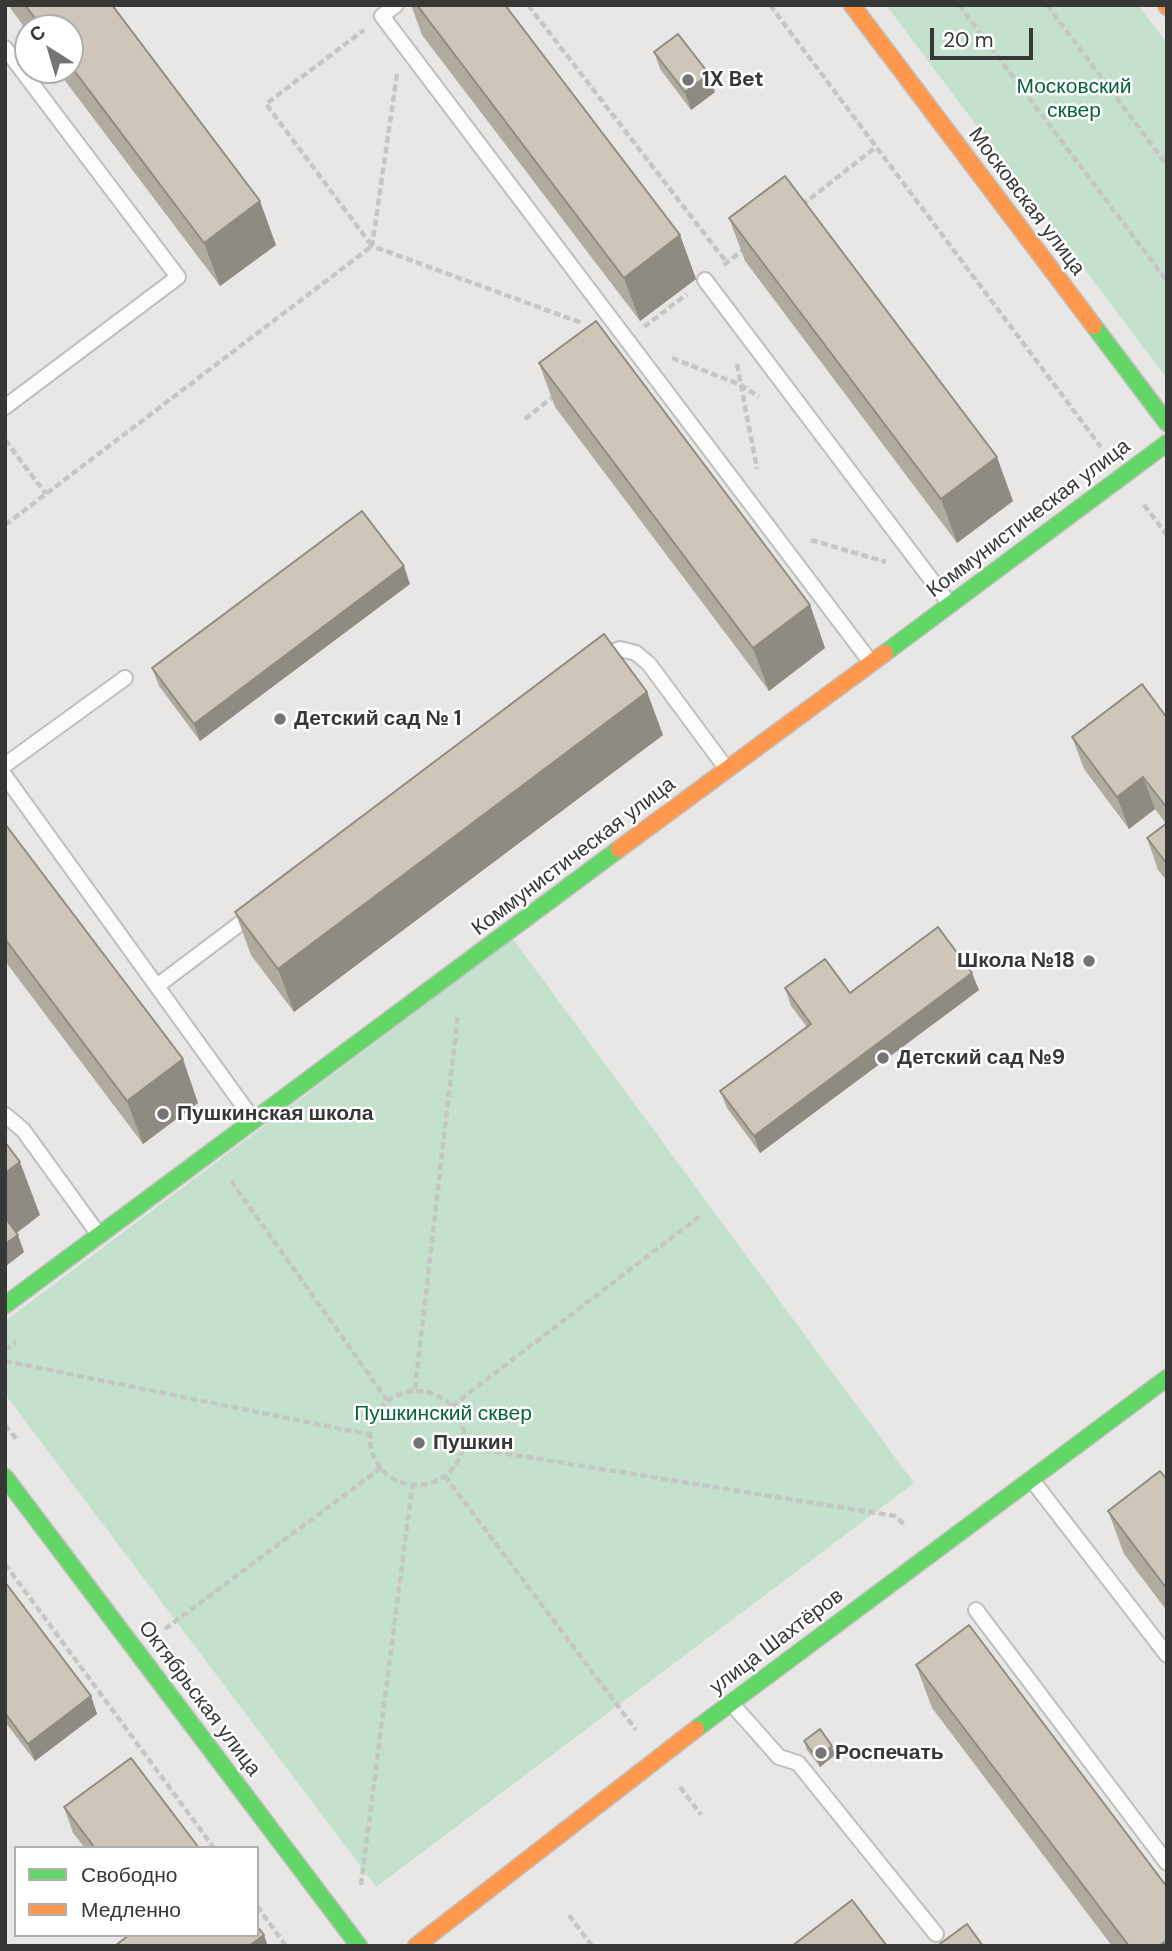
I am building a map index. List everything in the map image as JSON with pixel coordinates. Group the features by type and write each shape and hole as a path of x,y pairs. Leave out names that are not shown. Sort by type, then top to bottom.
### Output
{"street":[{"name":"Московская улица","path":"852,5 1167,423"},
{"name":"Коммунистическая улица","path":"5,1306 1167,443"},
{"name":"улица Шахтёров","path":"416,1946 731,1702 1167,1378"},
{"name":"Октябрьская улица","path":"5,1477 359,1946"}],"lane":[{"path":"396,5 382,16 871,663"},
{"path":"5,48 178,277 5,407"},
{"path":"705,279 950,604"},
{"path":"587,662 620,649 643,658 727,770"},
{"path":"5,765 125,678"},
{"path":"5,776 254,1121"},
{"path":"157,986 267,903"},
{"path":"5,1115 23,1130 99,1236"},
{"path":"1031,1479 1167,1655"},
{"path":"976,1610 1167,1863"},
{"path":"731,1702 779,1757 798,1763 936,1934"}],"path":[{"path":"528,5 727,263"},
{"path":"959,5 1167,281"},
{"path":"1047,5 1167,165"},
{"path":"772,6 1167,535"},
{"path":"382,16 265,104 372,246 627,340 741,385 762,398"},
{"path":"5,525 372,246 401,41"},
{"path":"736,358 758,475"},
{"path":"5,439 46,494"},
{"path":"768,527 927,575"},
{"path":"415,1389 459,1005"},
{"path":"211,1153 387,1400"},
{"path":"452,1405 700,1216"},
{"path":"5,1361 370,1436"},
{"path":"415,1389 433,1393 452,1405 464,1429 464,1447 459,1462 445,1476 424,1486 412,1487 391,1477 382,1467 371,1446 370,1436 372,1423 387,1400 403,1391 415,1389"},
{"path":"464,1447 895,1516 933,1552"},
{"path":"161,1632 382,1467"},
{"path":"445,1476 701,1815"},
{"path":"360,1894 412,1487"},
{"path":"5,1564 213,1846"},
{"path":"259,1909 286,1946"},
{"path":"569,1915 592,1946"}],"green space":[{"name":"Московский сквер","path":"886,5 1138,5 1167,43 1167,379"},
{"name":"Пушкинский сквер","path":"513,939 914,1483 376,1887 5,1394 5,1321"}],"building":[{"path":"25,5 112,5 260,201 204,243 84,84 84,14 32,14"},
{"path":"417,5 505,5 680,235 624,278"},
{"path":"678,34 709,74 685,92 654,52"},
{"path":"785,176 997,457 941,499 729,218"},
{"path":"596,321 810,605 753,648 539,363"},
{"path":"362,511 404,566 194,724 152,668"},
{"path":"604,634 647,692 278,969 235,912"},
{"path":"1142,684 1167,718 1167,808 1143,777 1117,797 1072,737"},
{"path":"1167,823 1167,864 1147,838"},
{"path":"5,824 183,1059 127,1101 5,939"},
{"path":"938,927 972,973 754,1136 720,1091 811,1024 785,988 825,959 850,993"},
{"path":"5,1142 20,1162 5,1173"},
{"path":"5,1220 18,1235 5,1244"},
{"path":"1160,1471 1167,1480 1167,1589 1108,1511"},
{"path":"5,1582 91,1696 28,1744 5,1713"},
{"path":"969,1625 1167,1887 1167,1940 1159,1946 1129,1946 916,1665"},
{"path":"820,1729 832,1746 817,1758 804,1741"},
{"path":"131,1758 197,1846 93,1846 64,1807"},
{"path":"852,1900 887,1946 792,1946"},
{"path":"967,1924 983,1946 937,1946"},
{"path":"259,1929 264,1935 249,1946 115,1946 126,1937 259,1937"}],"traffic: fast":[{"path":"1094,326 1167,423"},
{"path":"885,653 1167,443"},
{"path":"5,1305 619,849"},
{"path":"696,1729 1167,1378"},
{"path":"5,1477 359,1946"}],"traffic: slow":[{"path":"852,5 1094,326"},
{"path":"619,849 885,653"},
{"path":"416,1946 696,1729"}],"place":[{"name":"1X Bet","path":"688,80"},
{"name":"Детский сад № 1","path":"280,719"},
{"name":"Школа №18","path":"1089,961"},
{"name":"Детский сад №9","path":"883,1058"},
{"name":"Пушкинская школа","path":"163,1114"},
{"name":"Пушкин","path":"419,1443"},
{"name":"Роспечать","path":"821,1753"}]}
